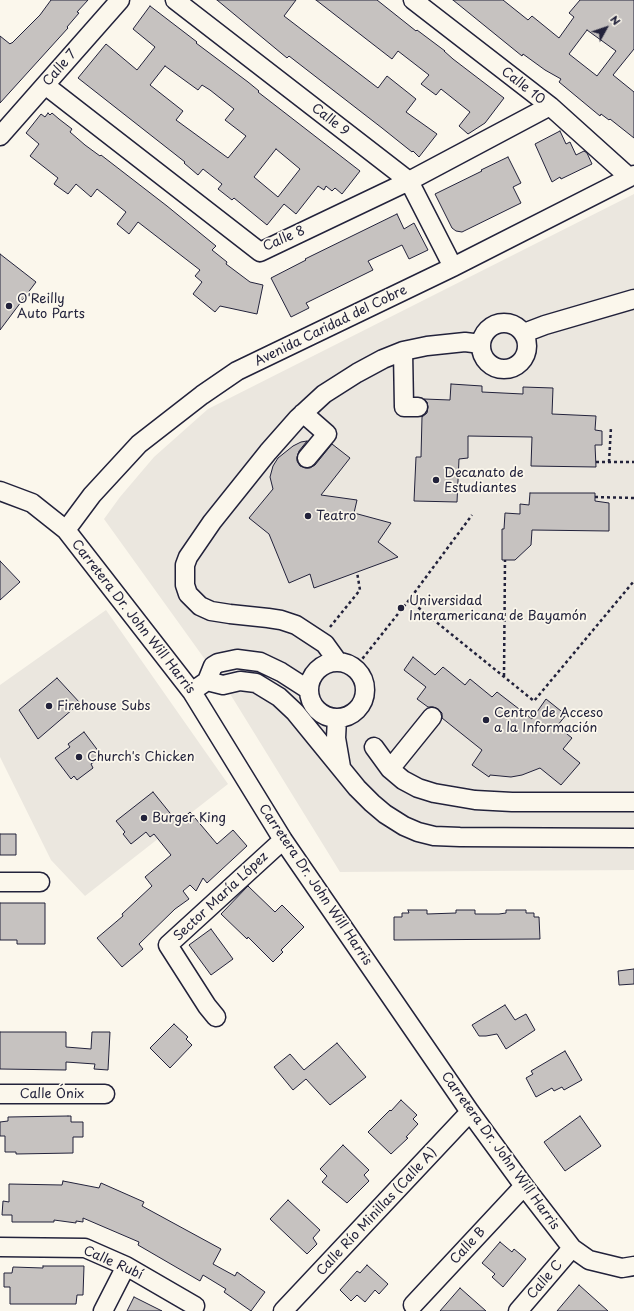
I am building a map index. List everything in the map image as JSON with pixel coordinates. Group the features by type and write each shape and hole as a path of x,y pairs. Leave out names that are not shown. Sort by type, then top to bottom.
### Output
{"street":[{"name":"Calle 7","path":"0,136 120,0"},
{"name":"Calle 9","path":"175,0 408,181 453,267"},
{"name":"Calle 10","path":"413,0 550,106 632,176"},
{"name":"Calle 8","path":"45,85 260,252 408,181 550,106"},
{"name":"Avenida Caridad del Cobre","path":"66,530 92,495 139,444 202,395 237,371 453,267 632,176"},
{"path":"524,333 545,325 634,299"},
{"path":"505,322 513,324 524,333 527,347 526,354 517,366 503,369 496,368 489,364 484,358 481,344 482,337 491,326 505,322"},
{"path":"338,662 325,644 296,625 281,620 211,611 200,606 188,594 185,585 185,565 188,557 212,522 268,452 303,413 324,394 357,373 383,359 403,351 427,346 465,342 481,344"},
{"path":"403,351 404,407 418,407"},
{"path":"303,413 327,434 307,458"},
{"name":"Carretera Dr. John Will Harris","path":"0,491 32,503 66,530 192,692 283,840 470,1112 572,1248 590,1260 622,1268 634,1266"},
{"path":"192,692 207,681 213,666 218,663 237,659 260,662 309,690"},
{"path":"333,662 343,662 355,668 364,681 366,690 364,700 359,709 351,715 342,718 323,715 315,708 311,700 309,690 311,680 316,672 323,665 333,662"},
{"path":"207,681 223,685 240,681 256,683 267,688 295,712 342,770 372,803 385,814 404,826 434,836 634,838"},
{"path":"390,769 432,717"},
{"path":"337,718 336,738 342,770"},
{"path":"374,747 390,769 403,780 418,788 434,793 455,797 512,802 634,802"},
{"name":"Sector María López","path":"216,1017 207,1006 168,945 283,840"},
{"path":"0,882 40,882"},
{"name":"Calle Ónix","path":"0,1094 105,1094"},
{"name":"Calle Río Minillas (Calle A)","path":"283,1311 470,1112"},
{"name":"Calle B","path":"413,1305 524,1186"},
{"name":"Calle Rubí","path":"0,1247 85,1248 126,1266 195,1306"},
{"name":"Calle C","path":"518,1311 572,1248"},
{"path":"103,1311 126,1266"}],"path":[{"path":"609,462 611,427"},
{"path":"596,462 634,462"},
{"path":"595,497 634,498"},
{"path":"355,668 409,600 472,515"},
{"path":"504,677 505,560"},
{"path":"320,640 360,590 357,572"},
{"path":"409,600 534,701 634,581"}],"shaded area":[{"name":"Universidad Interamericana de Bayamón","path":"634,194 634,870 340,872 232,697 104,519 120,497 154,457 208,409"},
{"path":"106,610 228,784 85,896 51,860 0,757 0,685"}],"building":[{"path":"51,0 88,0 77,12 79,13 67,27 68,28 0,103 0,36 10,44 12,43 40,15"},
{"path":"217,0 296,0 284,16 378,88 387,76 416,99 406,112 437,134 419,157 289,56 287,58"},
{"path":"316,0 377,0 504,98 485,123 468,134 459,126 470,112 441,89 436,95 421,84 429,75 398,51 392,59"},
{"path":"453,0 503,0 528,20 532,16 559,38 574,17 569,13 580,0 634,0 634,49 613,75 634,92 634,138 610,119 609,120 601,114 600,116 559,82 561,79 545,70 523,54 522,56","holes":["587,30 616,51 597,76 569,54"]},
{"path":"150,6 360,171 342,194 335,188 332,191 326,186 324,190 318,186 296,214 284,204 267,225 234,198 232,200 218,189 222,184 203,169 198,175 184,163 185,162 78,78 106,44 137,70 155,47 133,29","holes":["165,66 198,90 202,85 234,109 225,120 246,136 228,158 176,120 183,111 150,85","276,149 300,169 278,197 254,177"]},
{"path":"48,113 50,115 52,113 72,129 70,132 85,145 100,156 101,155 216,246 212,250 227,262 226,264 250,282 263,285 257,314 220,306 215,312 193,294 202,282 195,276 200,270 138,222 129,234 117,224 126,212 97,189 91,197 76,184 68,194 54,184 58,178 30,156 39,144 26,133 41,114 45,117"},
{"path":"560,131 566,144 570,142 576,155 584,151 587,153 592,164 561,179 560,177 552,182 535,144"},
{"path":"508,157 521,183 513,187 521,203 462,232 456,231 452,228 435,194"},
{"path":"397,214 404,229 414,223 428,250 409,259 402,245 368,261 373,270 306,303 309,308 291,317 271,278 306,260 305,259"},
{"name":"O'Reilly Auto Parts","path":"0,254 36,282 0,330"},
{"name":"Decanato de Estudiantes","path":"451,384 482,386 482,392 523,394 523,387 553,388 552,414 596,416 595,430 602,431 602,445 595,445 596,467 531,466 532,437 468,436 468,458 459,459 457,502 414,501 416,457 421,457 422,417 427,413 428,407 427,402 424,399 450,400"},
{"name":"Teatro","path":"307,441 299,451 297,457 297,461 300,466 305,468 310,468 315,465 332,444 350,458 321,495 357,500 354,513 391,523 378,542 398,557 314,588 310,574 289,583 269,534 249,518 273,489 270,477 273,466 278,458 293,446"},
{"path":"530,493 595,493 595,501 609,503 609,531 532,530 531,545 515,560 502,560 502,529 504,529 505,513 520,514 520,504 529,505"},
{"path":"0,561 20,582 0,600"},
{"name":"Centro de Acceso a la Información","path":"413,657 435,675 443,667 465,685 470,679 492,697 497,692 532,719 546,699 566,715 557,726 572,738 563,749 580,763 561,785 540,768 522,775 511,777 490,775 489,777 472,765 482,750 442,718 442,713 438,709 428,707 417,699 426,687 404,670"},
{"name":"Firehouse Subs","path":"57,678 80,703 38,739 19,710"},
{"name":"Church's Chicken","path":"84,732 102,756 91,764 93,768 77,780 74,776 71,779 55,758 70,747 68,744"},
{"path":"153,792 178,823 190,812 217,844 233,830 247,846 207,883 203,878 196,891 190,885 183,891 189,899 175,909 139,944 143,949 122,967 97,938 123,916 122,914 152,886 145,877 171,855 154,834 150,837 146,832 131,844 123,834 125,832 116,821"},
{"path":"0,834 16,834 16,855 0,855"},
{"path":"248,886 275,912 282,905 304,927 281,950 283,952 273,962 248,937 247,939 221,914"},
{"path":"0,903 45,903 45,944 17,944 17,940 0,940"},
{"path":"408,910 427,910 427,914 456,913 456,910 475,910 475,914 499,914 506,913 506,910 526,910 526,913 534,913 534,917 539,917 540,939 394,940 394,917 402,917 402,913 409,913"},
{"path":"211,929 233,959 211,975 189,945"},
{"path":"634,969 634,984 619,985 618,971"},
{"path":"505,1005 515,1020 526,1014 535,1030 506,1049 497,1034 479,1036 472,1025"},
{"path":"174,1024 188,1037 186,1039 192,1045 170,1068 150,1048"},
{"path":"0,1032 66,1032 66,1047 91,1049 92,1032 110,1032 108,1070 94,1069 95,1064 66,1062 66,1070 0,1069"},
{"path":"337,1043 366,1077 330,1105 306,1079 293,1090 274,1067 290,1054 304,1070"},
{"path":"565,1051 582,1080 564,1090 562,1087 554,1091 552,1088 536,1097 526,1078 533,1074 531,1071"},
{"path":"401,1100 417,1115 413,1119 418,1124 406,1137 408,1138 391,1154 368,1132"},
{"path":"71,1116 71,1122 83,1122 83,1137 73,1137 73,1153 16,1154 16,1152 5,1152 5,1136 0,1136 0,1122 8,1121 8,1117"},
{"path":"580,1116 601,1146 565,1171 544,1142"},
{"path":"343,1145 369,1170 364,1175 369,1181 347,1203 322,1182 327,1176 320,1169"},
{"path":"63,1181 99,1188 101,1183 144,1202 142,1206 221,1249 213,1264 235,1276 237,1272 265,1292 251,1311 224,1292 226,1289 203,1275 200,1281 138,1245 139,1242 83,1218 83,1222 76,1221 76,1223 54,1220 54,1222 12,1222 12,1215 2,1215 3,1201 9,1202 9,1184 62,1185"},
{"path":"288,1200 320,1230 313,1238 317,1244 307,1254 270,1219"},
{"path":"500,1242 512,1252 514,1249 526,1259 503,1287 492,1277 495,1274 482,1263"},
{"path":"367,1265 388,1284 379,1294 375,1290 365,1302 357,1295 351,1301 340,1290 357,1271 360,1273"},
{"path":"43,1266 84,1266 83,1295 77,1295 76,1304 10,1304 10,1287 4,1287 4,1273 12,1273 13,1267 43,1268"},
{"path":"579,1285 608,1311 557,1311"},
{"path":"460,1288 486,1311 440,1311"},
{"path":"134,1297 162,1311 127,1311"}],"place":[{"name":"O'Reilly Auto Parts","path":"9,306"},
{"name":"Decanato de Estudiantes","path":"436,480"},
{"name":"Teatro","path":"308,516"},
{"name":"Universidad Interamericana de Bayamón","path":"401,608"},
{"name":"Firehouse Subs","path":"49,706"},
{"name":"Centro de Acceso a la Información","path":"486,720"},
{"name":"Church's Chicken","path":"79,757"},
{"name":"Burger King","path":"144,818"}]}
